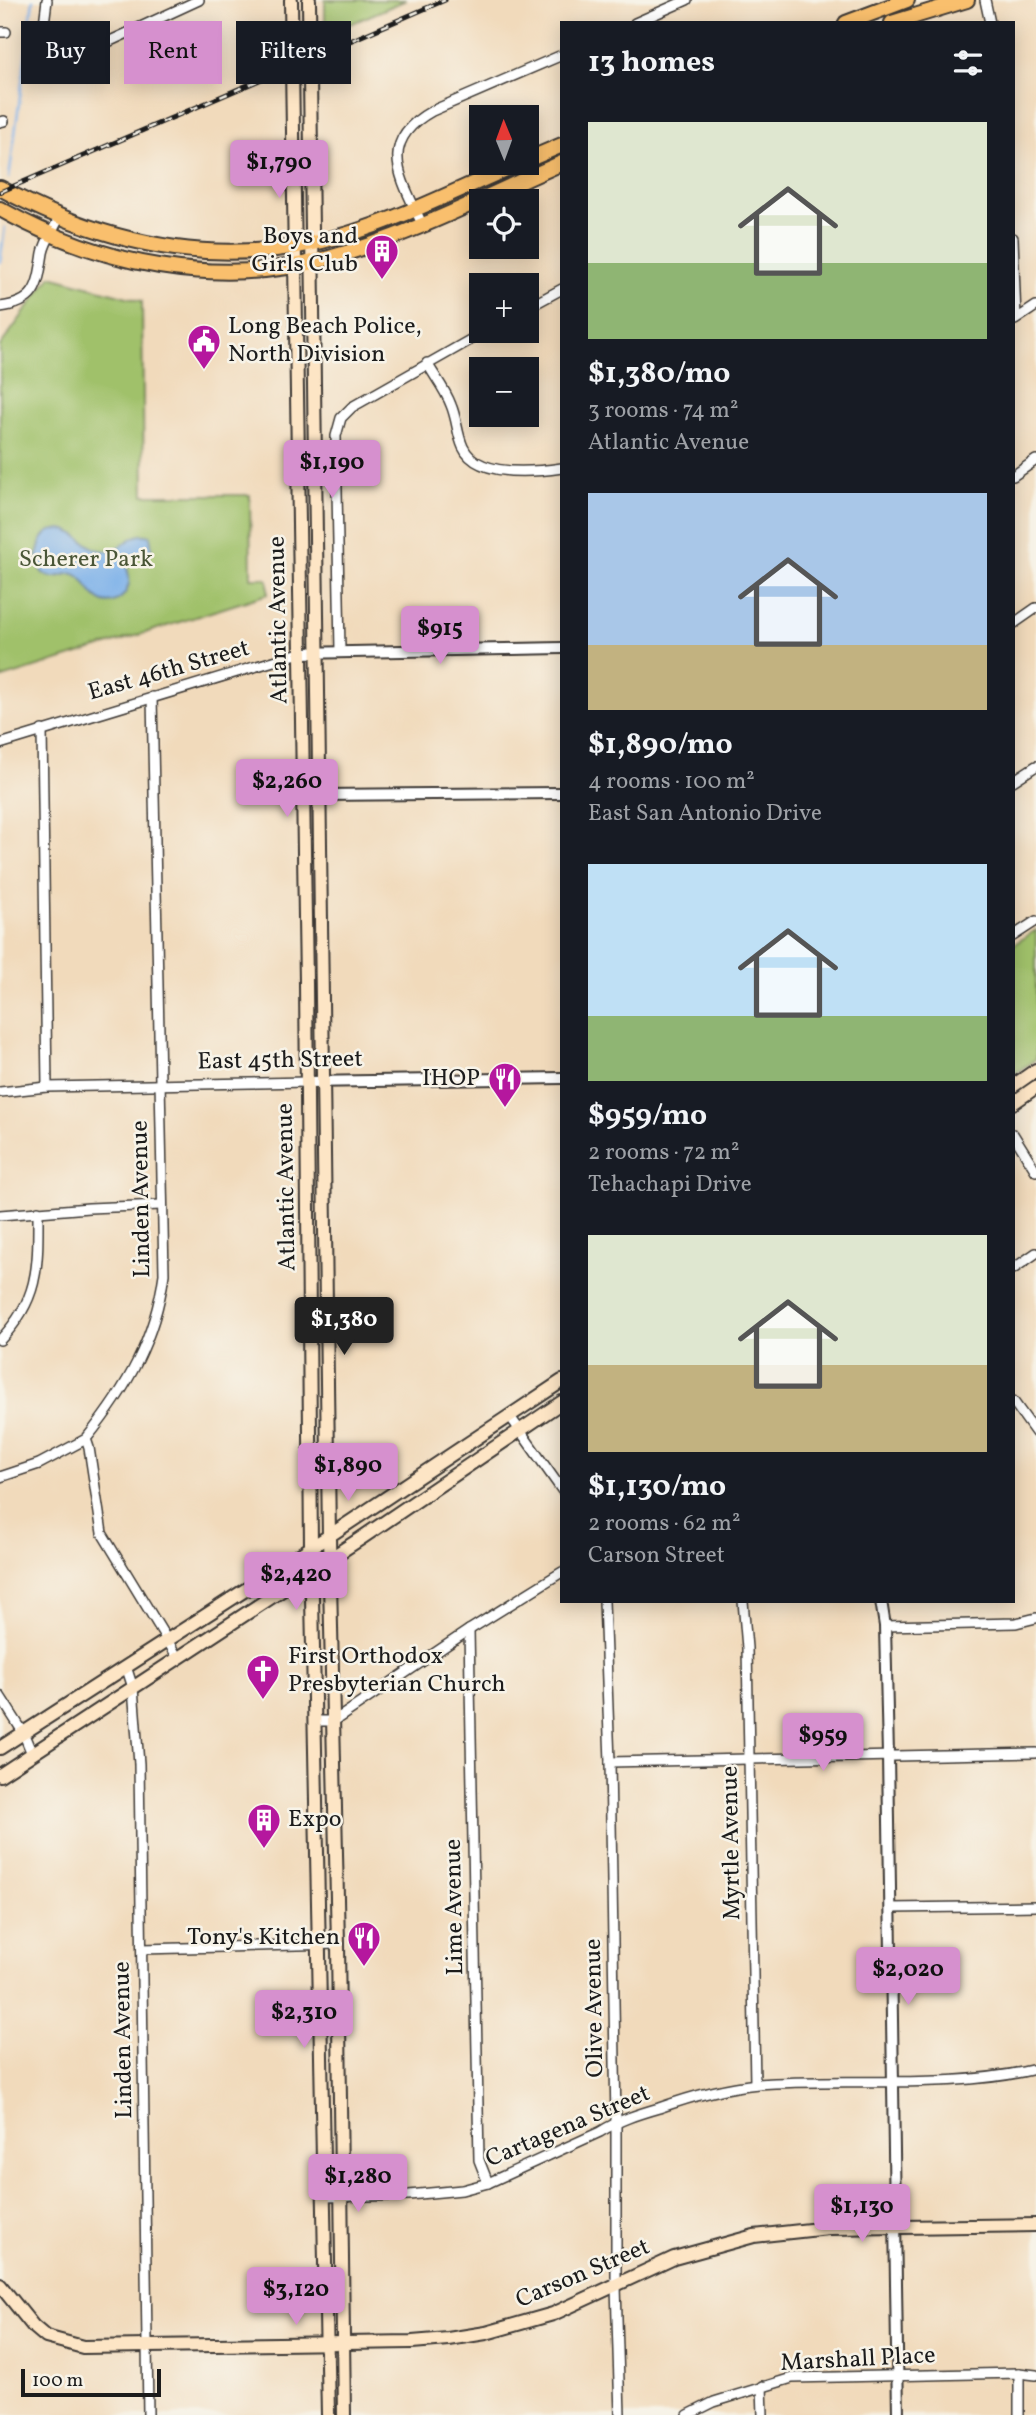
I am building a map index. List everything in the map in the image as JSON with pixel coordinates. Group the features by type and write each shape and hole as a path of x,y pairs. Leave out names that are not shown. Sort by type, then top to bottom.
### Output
{"main road":[{"name":"Atlantic Avenue","path":"292,0 311,1546 328,2415"},
{"name":"Atlantic Avenue","path":"309,0 322,1082 344,2415"},
{"path":"851,21 907,0"},
{"path":"899,21 967,0"},
{"path":"539,155 560,146"},
{"path":"0,209 51,236 120,259 193,271 234,272 313,262 360,248 560,164"},
{"path":"0,188 59,218 135,242 182,250 226,251 295,247 350,234 492,175"},
{"path":"1015,1085 1036,1070"},
{"path":"1015,1101 1036,1087"},
{"path":"0,1748 165,1639 329,1536 560,1382"},
{"path":"0,1775 560,1403"},
{"name":"Carson Street","path":"0,2285 33,2326 46,2337 83,2347 426,2342 486,2333 553,2314 674,2258 754,2236 805,2229 1036,2225"}],"street":[{"path":"47,0 43,41 45,51 50,56 69,58 199,0"},
{"path":"640,21 687,0"},
{"path":"985,0 990,21"},
{"path":"422,224 398,163 397,151 405,130 415,120 432,111 560,56"},
{"path":"1,307 23,302 37,288 43,251 59,218"},
{"path":"539,301 560,290"},
{"path":"1015,320 1036,306"},
{"path":"340,651 336,436 339,423 352,407 469,340"},
{"path":"427,363 451,404 463,447 473,461 493,470 560,468"},
{"path":"1015,474 1036,460"},
{"path":"1015,623 1036,608"},
{"name":"East 46th Street","path":"0,744 300,653 560,648"},
{"name":"Linden Avenue","path":"86,1439 125,1386 149,1339 160,1305 164,1274 152,697"},
{"path":"42,730 47,1087"},
{"path":"1015,780 1036,766"},
{"path":"319,795 560,793"},
{"path":"1015,935 1036,921"},
{"name":"East 45th Street","path":"0,1092 47,1087 159,1084 560,1078"},
{"path":"1015,1137 1036,1171"},
{"path":"0,1215 162,1205"},
{"path":"0,1340 22,1314 33,1290 38,1264 38,1211"},
{"path":"1015,1268 1036,1253"},
{"path":"1015,1404 1036,1433"},
{"path":"509,1415 560,1487"},
{"path":"0,1478 39,1464 86,1439 102,1533 177,1658"},
{"path":"314,1721 334,1721 469,1630 560,1573"},
{"name":"Olive Avenue","path":"604,1603 610,1762 620,2415"},
{"name":"Myrtle Avenue","path":"743,1603 747,1648 755,2084"},
{"path":"881,1603 885,1626 888,1755 898,2415"},
{"path":"885,1626 1016,1623 1036,1618"},
{"name":"Lime Avenue","path":"469,1630 479,2160 488,2183"},
{"name":"Linden Avenue","path":"126,1666 133,1688 139,1764 148,2415"},
{"path":"0,1696 23,1732 32,1754"},
{"path":"610,1762 1036,1753"},
{"path":"891,1908 1036,1906"},
{"path":"142,1949 338,1944"},
{"name":"Cartagena Street","path":"323,2197 409,2195 462,2190 488,2183 600,2132 616,2122 684,2099 755,2084 969,2079 1014,2075 1036,2069"},
{"path":"1019,2373 1019,2415"},
{"name":"Marshall Place","path":"688,2415 714,2402 762,2385 792,2378 898,2374 1036,2375"},
{"path":"762,2385 763,2415"}],"green space":[{"path":"325,0 406,0 351,24 351,21 325,21"},
{"name":"Scherer Park","path":"51,276 142,301 144,495 250,495 251,578 268,580 268,594 0,679 0,346"},
{"path":"1036,930 1036,1059 1015,1074 1015,944"}],"water":[{"path":"62,529 99,550 117,548 144,535 150,536 152,549 147,554 133,555 126,562 129,583 125,594 117,601 107,603 95,596 77,575 70,573 47,576 40,568 40,543 49,532"}],"waterway":[{"path":"9,178 33,0"},
{"path":"0,262 5,227"}],"railway":[{"path":"0,192 445,0"}],"place":[{"name":"Boys and Girls Club","path":"382,281"},
{"name":"Long Beach Police, North Division","path":"204,371"},
{"name":"IHOP","path":"505,1109"},
{"name":"First Orthodox Presbyterian Church","path":"263,1701"},
{"name":"Expo","path":"264,1850"},
{"name":"Tony's Kitchen","path":"364,1968"}]}
